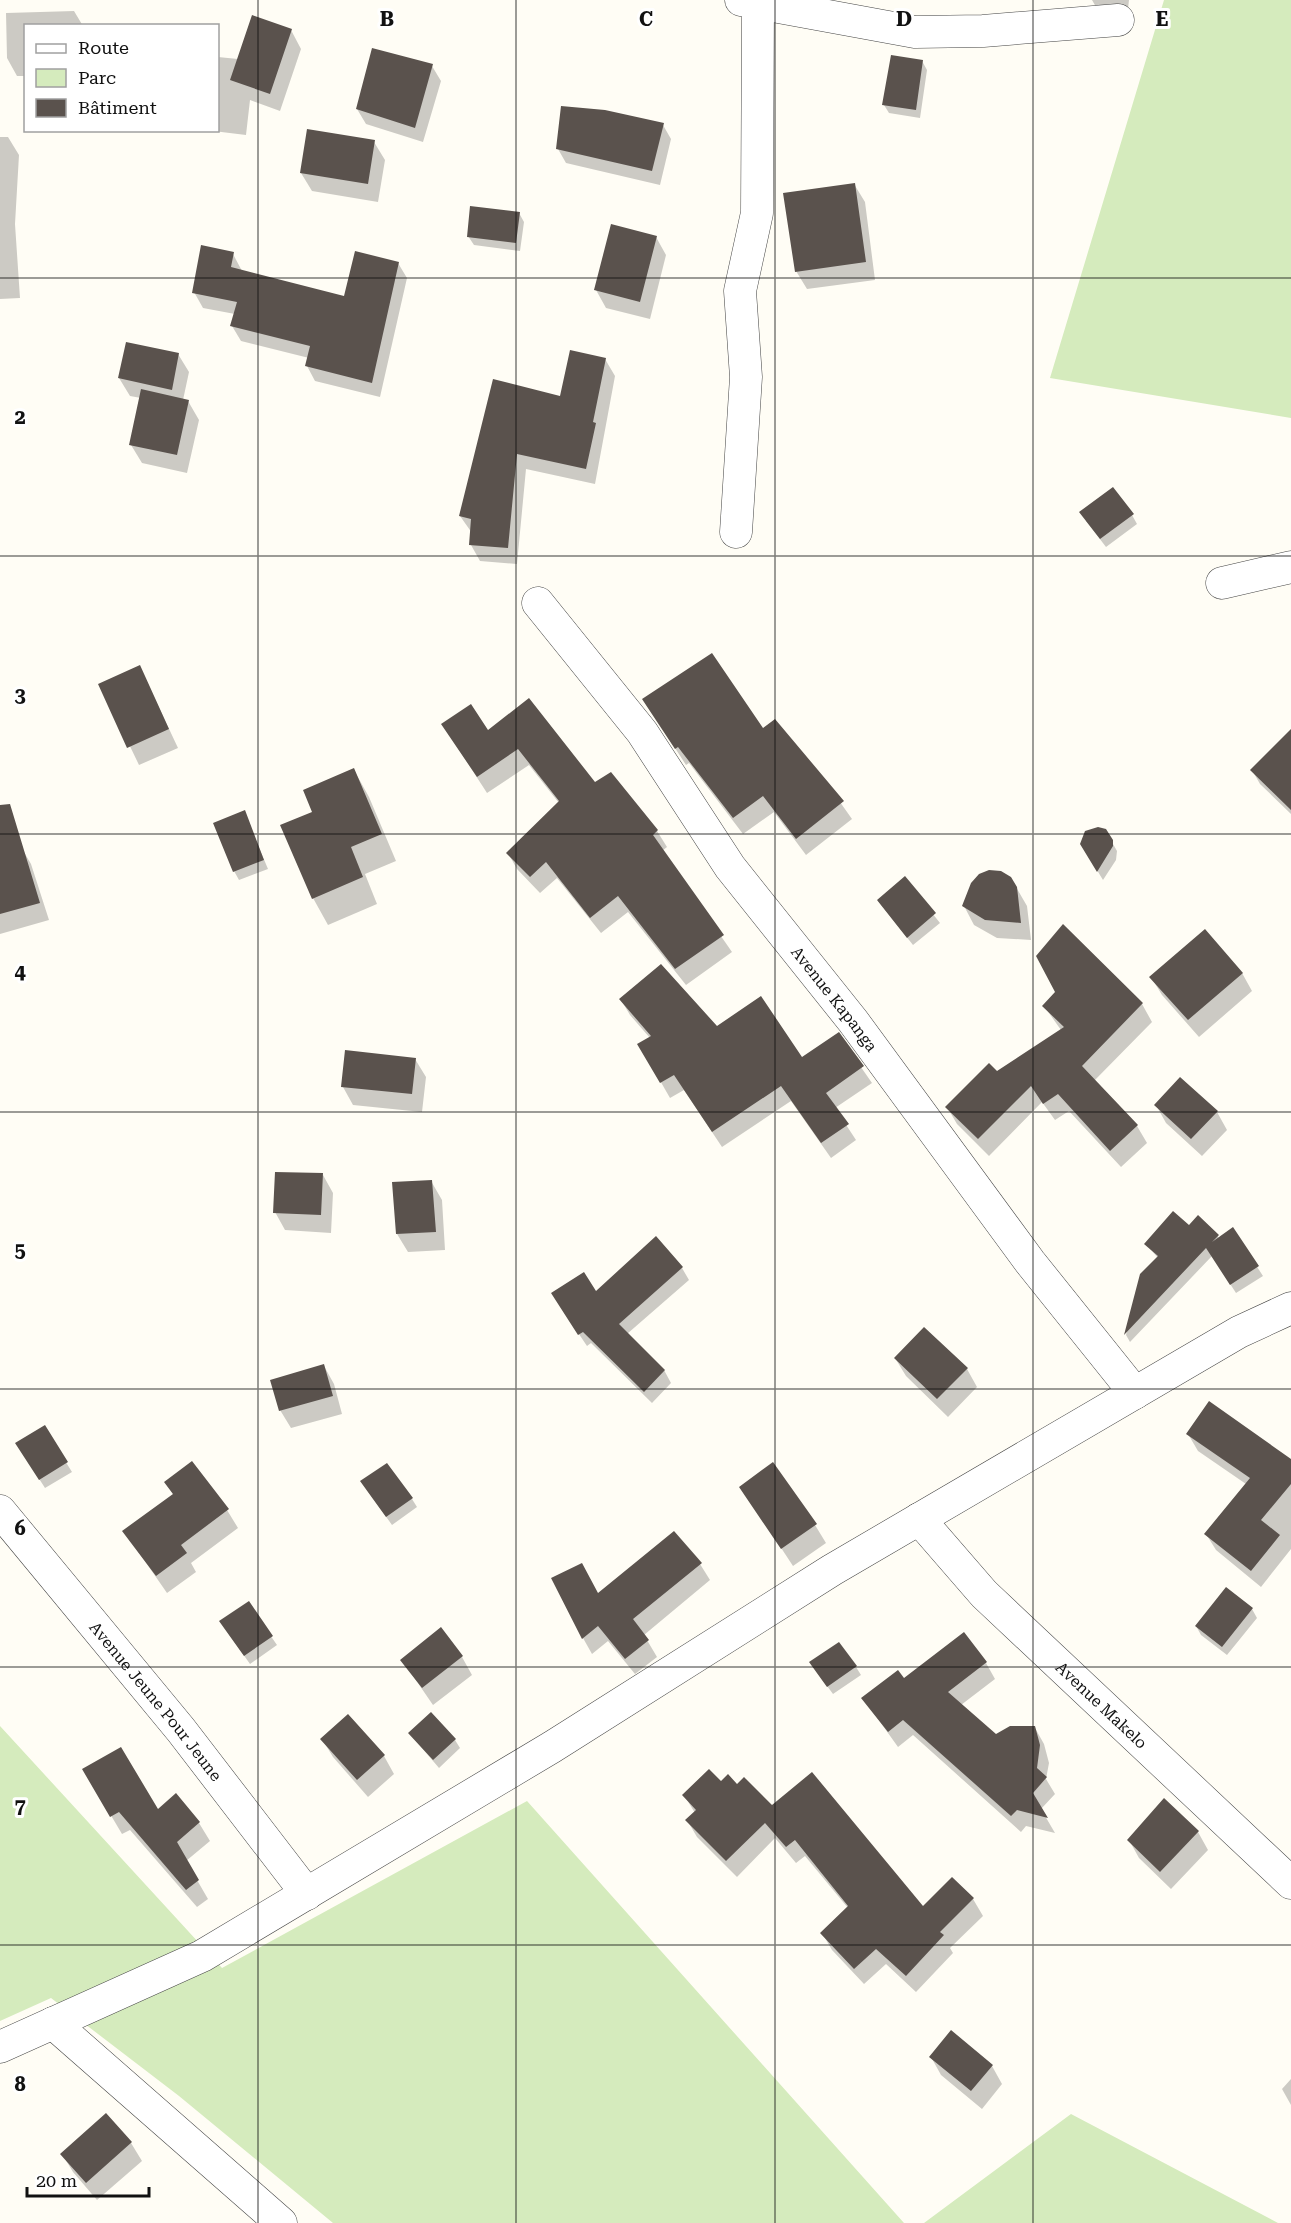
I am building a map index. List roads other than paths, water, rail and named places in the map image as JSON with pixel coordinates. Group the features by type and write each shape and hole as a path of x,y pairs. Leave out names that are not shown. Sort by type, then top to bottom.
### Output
{"street":[{"path":"736,532 746,377 740,291 757,213 749,1 915,32 983,32 1118,20"},
{"path":"1222,583 1291,567"},
{"name":"Avenue Kapanga","path":"538,603 642,732 730,867 853,1020 1030,1262 1135,1393"},
{"path":"0,2047 202,1956 552,1748 832,1569 1239,1332 1291,1308"},
{"name":"Avenue Jeune Pour Jeune","path":"0,1511 181,1730 307,1894"},
{"name":"Avenue Makelo","path":"919,1519 984,1594 1291,1883"},
{"path":"53,2024 281,2223"}]}
